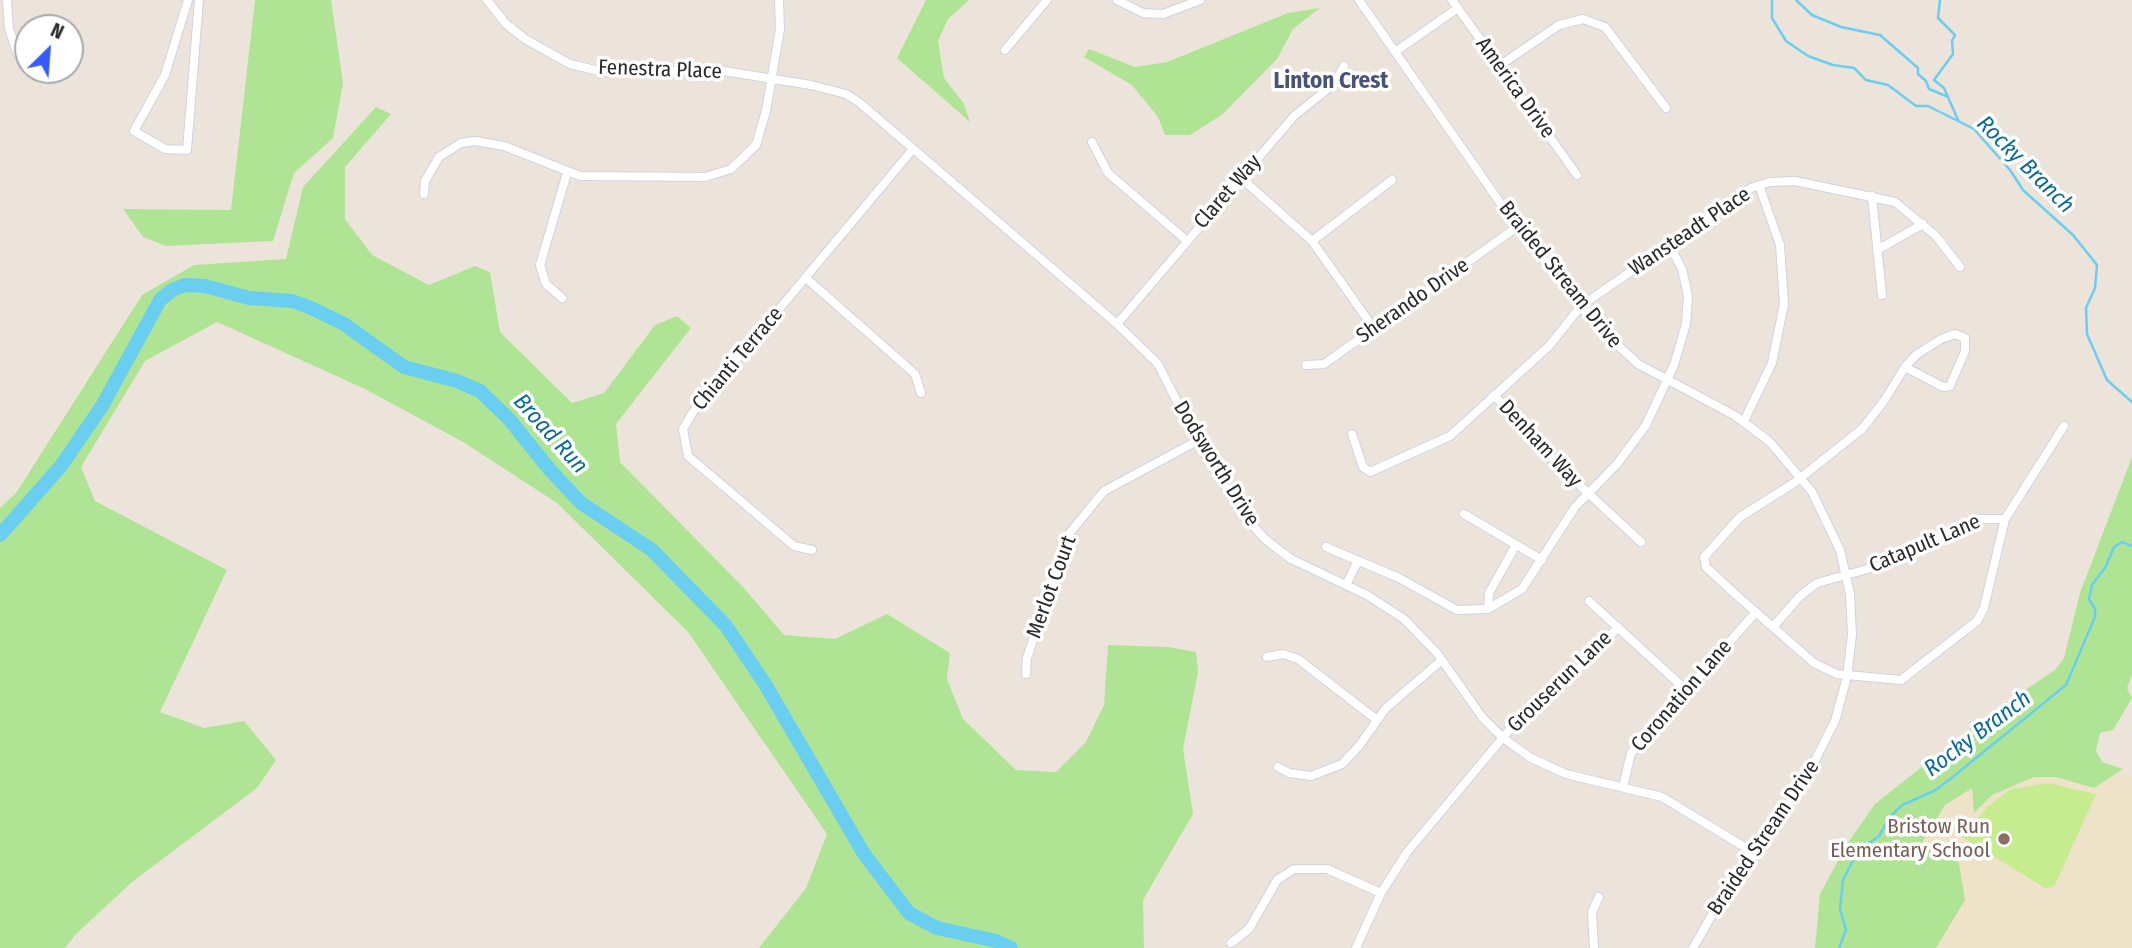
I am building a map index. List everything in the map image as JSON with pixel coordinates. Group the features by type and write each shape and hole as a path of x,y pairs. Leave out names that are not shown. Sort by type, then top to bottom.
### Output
{"street":[{"path":"8,0 9,29 14,43"},
{"path":"188,0 165,75 134,131 165,149 187,150 199,0"},
{"name":"Fenestra Place","path":"487,0 506,23 525,39 570,64 603,72 711,69 771,80"},
{"path":"424,194 425,181 439,157 461,143 475,141 504,146 566,173 590,177 705,177 731,169 756,145 780,29 779,0"},
{"path":"1005,50 1047,0"},
{"path":"1117,0 1143,13 1163,14 1200,0"},
{"name":"Braided Stream Drive","path":"1359,0 1517,227 1621,351 1667,382 1744,421 1770,442 1802,477 1832,530 1846,575 1852,615 1847,677 1835,721 1816,764 1756,854 1717,906 1693,948"},
{"name":"America Drive","path":"1452,0 1577,175"},
{"path":"1395,52 1458,8"},
{"path":"1499,66 1559,25 1583,19 1605,27 1666,108"},
{"name":"Claret Way","path":"1117,324 1294,116 1334,84 1344,66"},
{"name":"Dodsworth Drive","path":"771,80 811,85 846,94 1117,324 1158,364 1197,441 1242,514 1259,534 1291,559 1346,585 1404,619 1443,660 1477,711 1503,738 1531,758 1557,770 1646,792 1678,804 1756,854"},
{"path":"1092,142 1108,173 1186,240"},
{"name":"Chianti Terrace","path":"812,550 794,546 688,456 683,429 693,412 913,149"},
{"path":"562,298 546,284 540,265 566,173"},
{"path":"1241,178 1312,241 1375,330"},
{"path":"1312,241 1392,180"},
{"name":"Wansteadt Place","path":"1352,434 1363,467 1374,471 1450,436 1549,346 1581,306 1759,185 1795,181 1895,202 1923,224 1948,249 1960,267"},
{"path":"1744,421 1772,363 1784,304 1780,245 1759,185"},
{"path":"1872,196 1882,295"},
{"path":"1878,250 1923,224"},
{"name":"Sherando Drive","path":"1306,365 1324,364 1517,227"},
{"path":"1326,547 1457,610 1488,609 1522,589 1542,561 1564,521 1632,446 1646,425 1667,382 1681,345 1688,307 1682,269 1670,246"},
{"path":"806,278 915,374 921,393"},
{"path":"1905,367 1943,387 1950,386 1965,351 1965,338 1955,334 1941,339 1916,355 1905,367 1884,401 1862,429 1802,477 1740,517 1704,557 1706,567 1814,663 1847,677 1901,680 1977,621 1984,608 2005,519 2064,426"},
{"name":"Denham Way","path":"1494,395 1587,493 1641,542"},
{"name":"Merlot Court","path":"1026,674 1027,658 1068,536 1104,491 1197,441"},
{"path":"1464,514 1542,561"},
{"name":"Catapult Lane","path":"1773,627 1809,588 1828,578 1882,565 1978,519 2005,519"},
{"path":"1488,609 1489,593 1516,545"},
{"path":"1346,585 1358,561"},
{"name":"Grouserun Lane","path":"1589,601 1686,690"},
{"name":"Coronation Lane","path":"1623,787 1631,753 1756,612"},
{"name":"Grouserun Lane","path":"1356,948 1381,893 1408,851 1539,699 1576,673 1618,627"},
{"path":"1267,657 1283,654 1298,659 1377,720"},
{"path":"1278,768 1311,776 1331,770 1351,755 1396,698 1443,660"},
{"path":"1231,943 1249,929 1277,880 1294,869 1327,869 1381,893"},
{"path":"1594,948 1592,912 1599,897"}],"shaded area":[{"name":"Bristow Run Elementary School","path":"1971,758 2068,760 2132,776 2132,948 1853,948"}],"green space":[{"path":"255,0 331,0 343,83 333,138 294,173 273,241 166,246 143,237 123,209 231,210"},
{"path":"926,0 969,0 948,19 938,41 944,78 964,104 970,122 897,58"},
{"path":"1320,8 1293,29 1277,59 1223,114 1190,135 1165,135 1158,117 1132,85 1084,57 1089,49 1135,67 1167,62 1288,13"},
{"path":"376,107 391,114 345,167 345,219 372,255 429,285 475,266 490,272 500,332 572,403 604,393 655,325 677,316 691,328 616,424 620,462 743,587 784,635 835,639 887,614 950,653 947,679 963,719 1016,770 1056,772 1086,742 1104,705 1108,645 1168,647 1196,652 1198,672 1183,749 1193,814 1143,900 1144,948 759,948 806,888 827,834 688,632 557,503 463,442 365,389 217,322 145,361 81,467 95,501 227,570 160,712 204,728 244,721 276,760 257,788 132,882 76,934 65,948 0,948 0,508 16,493 142,295 194,265 286,259 303,187"},
{"path":"2132,457 2132,675 2127,688 2132,698 2113,730 2100,733 2096,751 2102,762 2123,769 2094,788 2056,777 2034,777 1992,795 1974,813 1972,788 1945,805 1922,843 1959,863 1965,900 1936,948 1815,948 1820,894 1847,844 1875,804 1986,716 2055,670 2064,658 2080,593"},
{"path":"2048,783 2096,794 2054,887 2045,888 1962,837 1988,806 2011,789"}],"waterway":[{"name":"Rocky Branch","path":"1772,0 1772,18 1786,41 1808,56 1833,65 1854,68 1866,80 1888,85 1916,106 1928,106 1974,129 2010,170 2023,190 2073,235 2097,265 2095,288 2086,308 2087,334 2107,380 2132,402"},
{"path":"1796,0 1812,15 1841,27 1880,35 1918,68 1918,74 1926,81 1929,89 1946,96"},
{"path":"1940,0 1938,18 1955,35 1952,41 1953,54 1934,80 1944,88 1958,120"},
{"name":"Broad Run","path":"0,535 61,466 102,406 160,300 172,290 185,285 205,286 249,298 292,301 309,307 344,324 404,367 457,381 480,391 509,419 581,503 652,550 726,626 765,684 864,854 909,913 937,928 996,941 1011,948"},
{"name":"Rocky Branch","path":"1839,948 1846,930 1840,909 1843,880 1857,852 1879,836 1890,817 1902,805 1934,791 2066,685 2095,617 2095,609 2089,599 2092,585 2105,568 2114,547 2122,542 2132,546"}],"place":[{"name":"Bristow Run Elementary School","path":"2004,839"}],"district":[{"name":"Linton Crest","path":"1331,82"}]}
